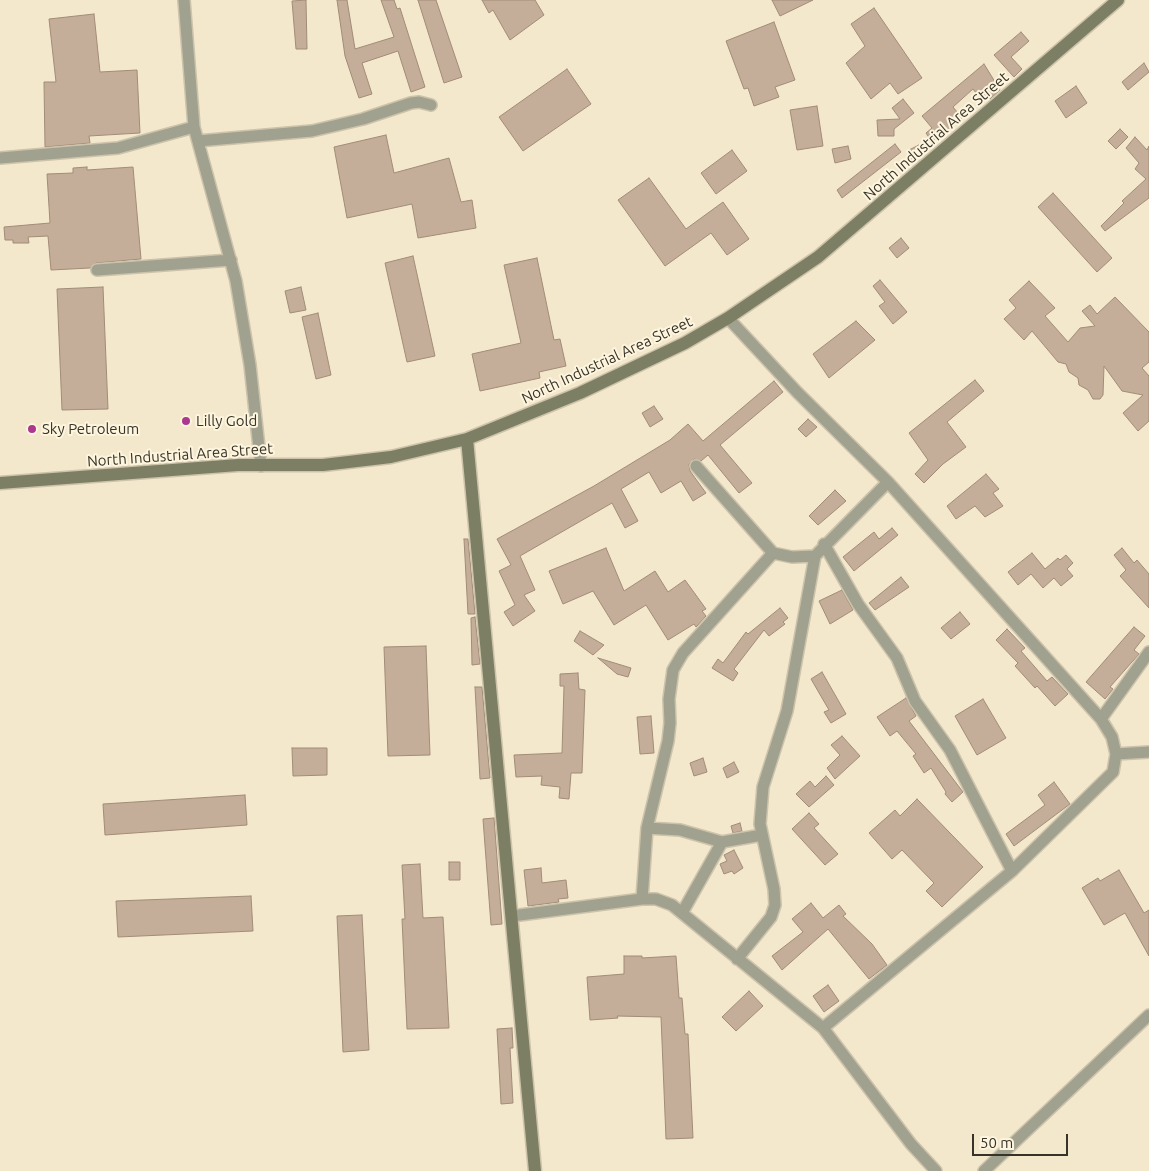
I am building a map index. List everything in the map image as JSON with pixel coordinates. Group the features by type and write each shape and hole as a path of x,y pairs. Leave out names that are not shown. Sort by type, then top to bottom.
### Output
{"main road":[{"name":"North Industrial Area Street","path":"0,483 238,465 324,465 391,457 467,439 621,374 685,343 728,318 818,257 1118,0"},
{"path":"467,439 535,1171"}],"street":[{"path":"184,0 194,126 231,260 249,356 261,466"},
{"path":"198,141 312,131 363,119 411,103 419,102 431,105"},
{"path":"0,158 118,148 194,126"},
{"path":"96,270 231,260"},
{"path":"728,318 797,392 888,482 1101,719 1112,736 1116,754 1113,772 1012,871 823,1028"},
{"path":"696,466 773,553 792,557 815,556"},
{"path":"737,960 771,917 776,905 760,824 763,787 787,710 815,556 824,544 888,482"},
{"path":"824,544 858,604 897,658 915,701 950,750 1012,871"},
{"path":"642,899 648,828 668,741 670,723 669,699 673,670 683,653 773,553"},
{"path":"1101,719 1149,652"},
{"path":"1116,754 1149,752"},
{"path":"648,828 680,830 722,842 762,835"},
{"path":"682,913 722,842"},
{"path":"512,916 642,899 656,899 682,913 737,960 823,1028 911,1144 936,1171"},
{"path":"984,1171 1149,1014"}],"building":[{"path":"306,0 307,49 296,49 292,1"},
{"path":"337,0 347,0 355,49 394,37 381,0 394,0 397,9 400,8 425,87 411,92 398,51 362,63 372,94 359,98 345,56"},
{"path":"418,0 436,0 462,77 444,83"},
{"path":"482,0 535,0 544,15 510,40 493,10 489,13"},
{"path":"772,0 813,0 780,16"},
{"path":"874,8 922,78 898,94 890,83 871,99 846,63 865,46 851,24"},
{"path":"94,14 100,72 137,70 140,133 89,136 90,143 45,147 44,82 56,82 49,19"},
{"path":"774,22 795,80 775,87 779,97 754,106 748,88 744,89 726,41"},
{"path":"1021,32 1029,41 1011,57 1022,69 1014,77 994,55"},
{"path":"1144,63 1149,72 1128,90 1122,82"},
{"path":"984,64 1000,90 990,99 989,97 982,101 973,89 953,107 962,118 932,142 926,133 932,128 922,116"},
{"path":"567,69 591,104 523,151 499,117"},
{"path":"1076,86 1087,103 1066,118 1055,101"},
{"path":"903,99 914,113 894,129 894,136 878,136 877,120 900,119 892,108"},
{"path":"817,106 823,146 797,150 790,110"},
{"path":"1120,129 1128,137 1116,149 1108,141"},
{"path":"386,135 394,173 449,158 461,202 472,200 476,228 418,238 412,204 347,218 334,147"},
{"path":"1135,137 1147,150 1149,146 1149,198 1105,231 1101,226 1124,203 1122,201 1146,179 1135,169 1139,163 1126,148"},
{"path":"895,144 901,152 842,198 837,190"},
{"path":"919,145 924,155 913,162 907,151"},
{"path":"848,146 851,159 835,163 832,149"},
{"path":"732,150 747,171 716,194 701,173"},
{"path":"87,167 87,170 133,167 141,259 96,263 90,268 51,270 48,236 28,237 29,243 13,243 13,240 5,240 4,227 50,223 47,174 73,173 73,168"},
{"path":"649,178 686,229 723,202 749,239 727,255 711,233 665,266 618,200"},
{"path":"1053,193 1112,258 1097,272 1038,207"},
{"path":"901,238 909,248 897,258 889,248"},
{"path":"413,256 435,356 407,362 385,263"},
{"path":"537,258 554,340 560,339 566,366 539,372 540,378 480,391 472,354 521,343 504,265"},
{"path":"880,280 907,312 893,324 879,306 885,302 873,286"},
{"path":"1029,281 1055,308 1045,316 1068,342 1080,328 1095,326 1082,311 1090,305 1097,314 1115,297 1149,332 1149,362 1142,368 1149,376 1149,421 1138,431 1123,413 1143,395 1122,391 1104,366 1103,395 1100,399 1093,399 1088,390 1079,385 1078,378 1069,372 1066,364 1058,362 1032,331 1024,340 1004,319 1016,308 1009,300"},
{"path":"103,287 108,409 62,410 57,289"},
{"path":"301,287 306,310 290,313 285,291"},
{"path":"318,313 331,375 316,379 302,317"},
{"path":"856,321 875,340 829,378 813,354"},
{"path":"975,380 984,391 947,422 966,447 943,464 924,483 915,474 928,460 909,433"},
{"path":"774,381 783,392 720,445 752,483 739,493 708,455 701,461 694,459 689,464 690,471 706,493 693,501 681,481 661,493 649,472 621,489 638,521 625,528 612,503 520,556 535,590 524,595 535,611 513,626 504,612 515,605 499,571 511,565 497,539 594,486 670,440 688,424 703,441"},
{"path":"654,406 663,419 650,427 642,413"},
{"path":"808,419 817,427 806,437 798,429"},
{"path":"986,474 999,489 993,493 1003,506 985,517 975,506 956,519 947,506"},
{"path":"835,490 846,501 818,525 809,516"},
{"path":"892,528 898,535 854,571 843,557 874,532 879,539"},
{"path":"464,539 468,539 475,614 468,614"},
{"path":"606,548 624,591 655,571 668,592 685,580 706,609 702,611 706,616 696,627 694,624 668,640 646,605 614,625 593,591 563,604 549,571"},
{"path":"1122,548 1134,563 1137,560 1149,574 1149,608 1120,576 1126,570 1114,555"},
{"path":"1032,553 1045,569 1058,558 1060,560 1066,555 1073,563 1067,569 1073,576 1061,586 1054,578 1043,588 1031,574 1018,585 1008,572"},
{"path":"901,577 909,587 875,610 869,603"},
{"path":"842,590 853,610 830,624 819,601"},
{"path":"780,608 788,618 783,622 785,624 769,636 764,630 734,669 738,673 733,681 712,668 718,659 723,663 746,632 748,634"},
{"path":"960,612 970,624 951,639 941,628"},
{"path":"475,617 480,664 472,665 471,618"},
{"path":"1134,627 1145,636 1134,650 1139,654 1110,687 1113,689 1105,699 1086,682"},
{"path":"1007,629 1025,648 1021,651 1047,681 1052,677 1068,694 1055,706 1015,666 1018,663 996,640"},
{"path":"580,631 604,645 593,655 574,641"},
{"path":"426,646 430,755 388,756 384,647"},
{"path":"598,658 631,668 628,677 617,674"},
{"path":"822,672 846,714 831,723 824,712 829,710 811,679"},
{"path":"578,673 579,689 585,690 582,773 571,773 569,799 559,798 560,787 541,785 542,776 516,777 514,755 562,753 564,686 560,686 560,674"},
{"path":"475,687 482,687 490,778 480,779"},
{"path":"906,698 916,716 909,721 963,792 952,802 945,794 946,792 931,768 924,773 913,756 916,754 897,731 890,736 877,717"},
{"path":"983,699 1006,738 977,755 955,716"},
{"path":"651,716 654,753 640,754 637,717"},
{"path":"842,736 860,756 835,779 827,768 840,755 831,745"},
{"path":"292,748 327,748 327,775 293,776"},
{"path":"703,758 707,772 694,776 690,763"},
{"path":"734,762 739,772 727,778 723,768"},
{"path":"826,776 834,785 809,807 796,794 810,781 815,787"},
{"path":"1054,782 1070,804 1014,846 1006,834 1045,805 1038,795"},
{"path":"245,795 247,825 105,835 103,804"},
{"path":"917,799 983,867 942,907 926,891 934,883 902,850 892,859 869,833 895,810 900,816"},
{"path":"809,813 819,824 814,828 838,854 825,865 792,829"},
{"path":"494,818 502,924 491,925 483,819"},
{"path":"740,823 742,831 733,833 731,826"},
{"path":"734,850 743,868 734,874 732,871 724,874 720,864 727,861 724,855"},
{"path":"449,862 460,862 460,880 449,880"},
{"path":"420,864 423,918 443,917 449,1028 407,1029 402,919 405,919 402,865"},
{"path":"541,868 542,883 566,880 568,898 558,899 559,902 528,906 524,870"},
{"path":"1119,870 1144,913 1149,910 1149,956 1125,913 1104,925 1082,888 1098,878 1100,881"},
{"path":"251,896 253,931 118,937 116,901"},
{"path":"811,903 823,918 839,905 846,914 843,916 872,944 887,965 869,979 828,929 782,970 772,956 803,932 792,919"},
{"path":"362,915 369,1050 343,1052 337,916"},
{"path":"624,956 642,956 642,958 676,956 679,998 682,998 685,1034 688,1034 693,1138 666,1139 661,1017 617,1016 618,1018 590,1020 587,977 624,974"},
{"path":"828,985 839,1001 824,1012 813,996"},
{"path":"749,991 763,1006 736,1031 722,1017"},
{"path":"512,1028 513,1048 510,1048 513,1103 501,1104 497,1029"}],"place":[{"name":"Lilly Gold","path":"186,421"},
{"name":"Sky Petroleum","path":"32,429"}]}
